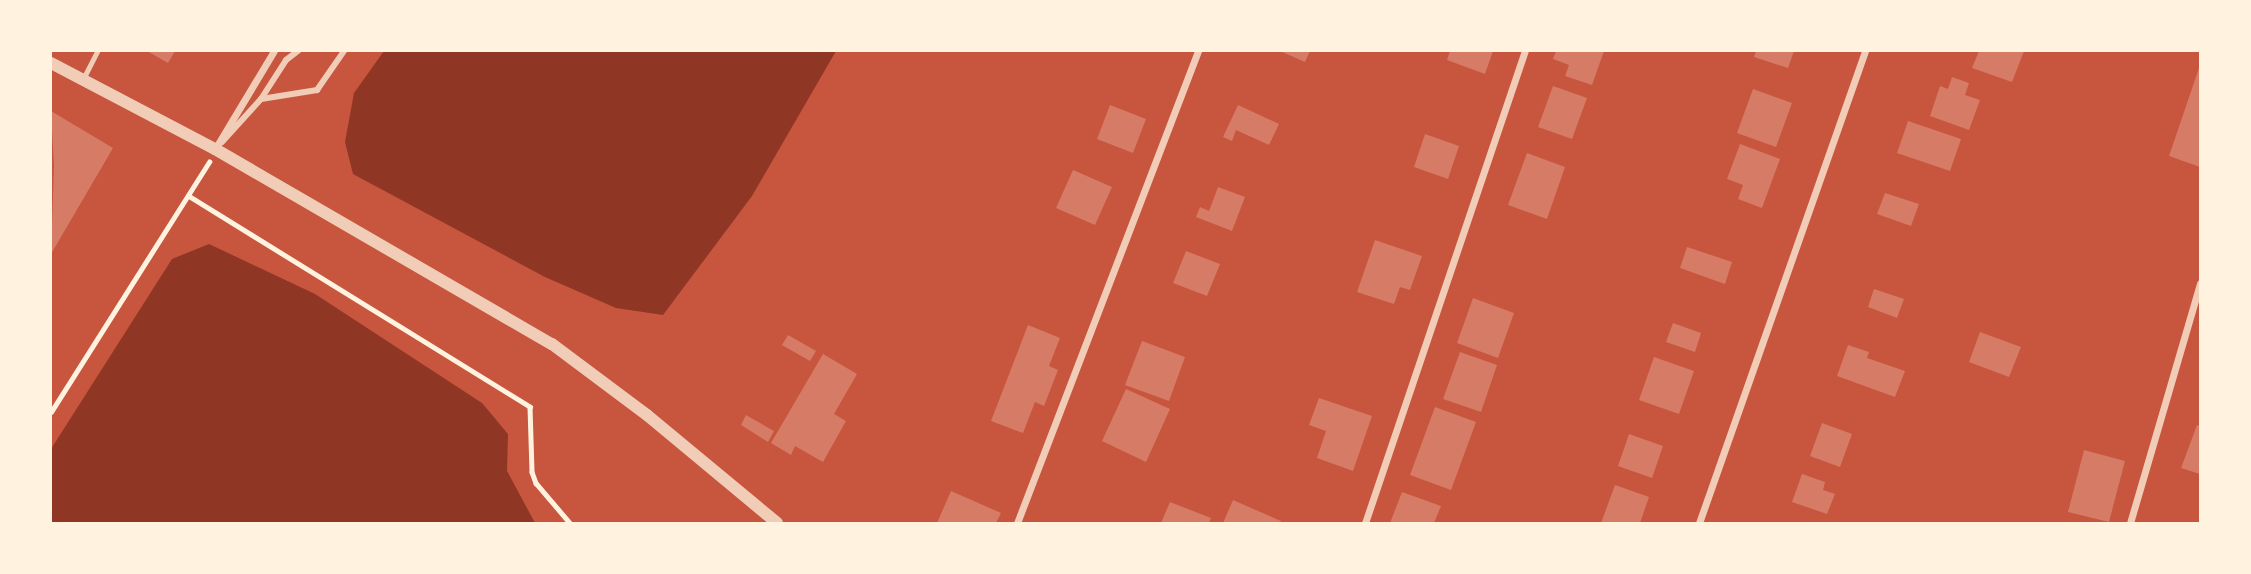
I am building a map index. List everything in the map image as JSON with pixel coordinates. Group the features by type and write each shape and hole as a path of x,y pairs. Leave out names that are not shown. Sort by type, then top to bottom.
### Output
{"street":[{"path":"215,149 274,51"},
{"path":"215,149 261,99 286,60 298,51"},
{"path":"261,99 317,90 344,51"},
{"path":"1017,523 1198,51"},
{"path":"1365,523 1525,51"},
{"path":"1699,523 1865,51"},
{"path":"51,63 82,82 215,149 552,344 647,415 777,523"},
{"path":"2130,523 2200,282"}],"lane":[{"path":"82,82 97,51"}],"path":[{"path":"51,412 203,176"},
{"path":"189,196 530,407 532,472 570,523"}],"shaded area":[{"path":"384,51 836,51 752,196 663,315 616,308 545,277 353,174 345,142 354,93"},
{"path":"209,244 315,294 482,403 508,434 507,471 535,523 51,523 51,449 172,259"}],"building":[{"path":"147,51 175,51 168,63"},
{"path":"1280,51 1310,51 1305,62"},
{"path":"1450,51 1493,51 1485,74 1447,60"},
{"path":"1556,51 1604,51 1592,85 1565,76 1569,65 1553,59"},
{"path":"1756,51 1794,51 1788,68 1754,57"},
{"path":"1979,51 2024,51 2012,82 1972,68"},
{"path":"2200,65 2200,167 2169,156"},
{"path":"1952,77 1969,83 1965,95 1980,100 1969,130 1930,116 1940,86 1948,89"},
{"path":"1553,86 1587,98 1572,139 1538,127"},
{"path":"1753,89 1792,103 1776,147 1737,133"},
{"path":"1110,105 1146,119 1133,153 1097,139"},
{"path":"1238,105 1279,124 1269,145 1236,130 1232,141 1223,137"},
{"path":"51,111 113,148 51,254 54,166"},
{"path":"1908,121 1961,139 1950,171 1897,153"},
{"path":"1425,134 1459,146 1448,179 1414,167"},
{"path":"1740,144 1780,159 1762,208 1738,199 1743,185 1727,179"},
{"path":"1527,153 1565,167 1547,219 1508,205"},
{"path":"1073,170 1112,187 1095,225 1056,208"},
{"path":"1218,187 1245,197 1232,231 1196,217 1200,207 1209,211"},
{"path":"1885,193 1919,204 1911,226 1877,214"},
{"path":"1375,240 1422,256 1410,290 1400,287 1394,304 1357,292"},
{"path":"1687,247 1732,262 1725,284 1680,268"},
{"path":"1186,251 1220,264 1207,296 1173,283"},
{"path":"1874,289 1904,299 1897,318 1868,307"},
{"path":"1473,298 1514,313 1498,358 1457,343"},
{"path":"1673,323 1701,333 1695,352 1666,342"},
{"path":"1028,325 1060,338 1049,366 1058,370 1044,406 1035,402 1023,433 991,421"},
{"path":"1980,332 2021,347 2009,377 1969,362"},
{"path":"788,335 816,351 810,361 782,345"},
{"path":"1142,341 1185,357 1169,401 1125,385"},
{"path":"1848,345 1869,352 1867,358 1905,371 1895,397 1837,376"},
{"path":"1460,352 1497,365 1481,412 1443,399"},
{"path":"823,354 857,374 834,414 846,421 823,462 795,446 791,455 771,443"},
{"path":"1654,357 1694,371 1679,414 1639,400"},
{"path":"1126,389 1170,409 1146,462 1102,441"},
{"path":"1319,398 1372,416 1353,471 1317,458 1326,431 1309,425"},
{"path":"1435,407 1476,422 1451,490 1410,475"},
{"path":"746,415 774,431 768,442 741,425"},
{"path":"1822,423 1852,434 1840,467 1810,456"},
{"path":"2197,425 2200,426 2200,474 2181,468"},
{"path":"1629,434 1663,446 1652,478 1618,466"},
{"path":"2084,450 2125,461 2109,522 2068,512"},
{"path":"1802,474 1825,482 1823,490 1835,494 1827,514 1792,502"},
{"path":"1615,485 1649,497 1640,523 1601,523"},
{"path":"951,491 1001,513 996,523 937,523"},
{"path":"1402,492 1441,506 1434,523 1390,523"},
{"path":"1233,500 1281,521 1223,523"},
{"path":"1170,502 1211,518 1209,523 1161,523"}]}
